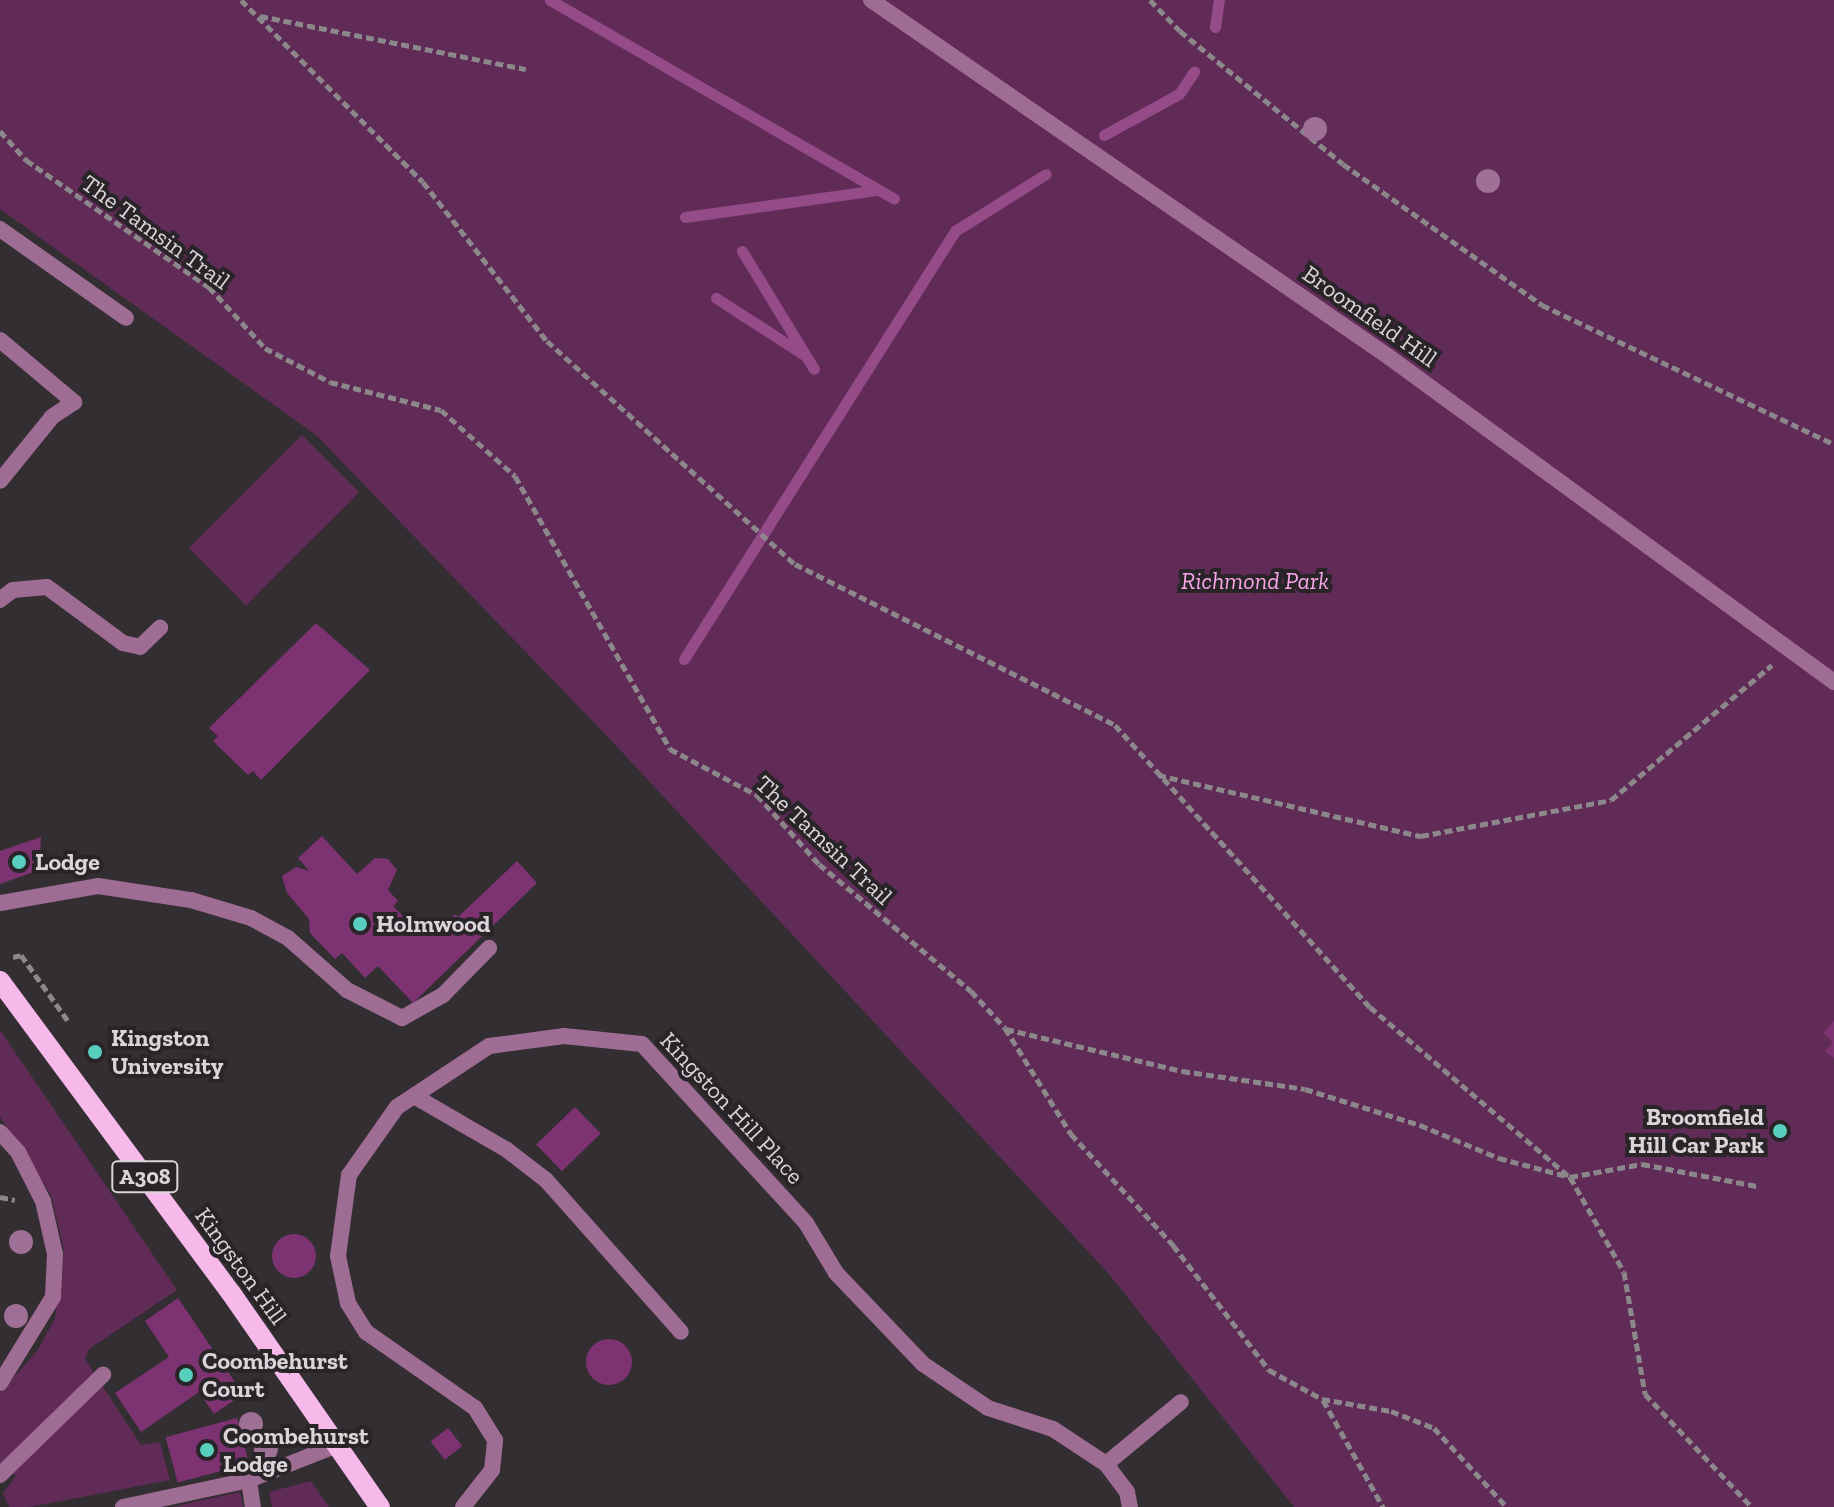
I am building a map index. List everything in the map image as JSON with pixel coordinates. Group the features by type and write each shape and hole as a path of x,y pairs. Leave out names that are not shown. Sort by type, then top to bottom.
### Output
{"main road":[{"name":"Kingston Hill","path":"0,981 231,1293 380,1507"}],"street":[{"name":"Broomfield Hill","path":"871,0 1389,357 1834,682"},
{"path":"0,229 126,318"},
{"path":"0,340 74,402 52,417 0,481"},
{"path":"0,600 13,590 47,587 123,643 140,647 160,628"},
{"path":"0,903 98,886 191,900 251,918 288,938 347,990 402,1018 443,995 489,948"},
{"name":"Kingston Hill Place","path":"463,1507 492,1470 495,1440 475,1408 366,1332 348,1303 338,1256 349,1175 397,1107 489,1046 564,1036 642,1044 806,1223 836,1273 923,1364 988,1408 1053,1429 1106,1464 1127,1492 1130,1507"},
{"path":"414,1096 507,1150 546,1180 681,1332"},
{"path":"0,1132 18,1152 43,1201 55,1254 53,1297 0,1383"},
{"path":"0,1475 103,1375"},
{"path":"1106,1464 1181,1402"},
{"path":"123,1507 249,1480 335,1446"},
{"path":"249,1480 253,1507"}],"path":[{"path":"241,0 423,182 547,341 795,564 1115,725 1370,1007 1570,1177 1624,1272 1645,1394 1752,1507"},
{"path":"1150,0 1180,31 1343,164 1542,305 1834,444"},
{"path":"259,15 526,69"},
{"name":"The Tamsin Trail","path":"0,131 26,160 209,287 265,348 330,382 441,410 515,476 670,749 757,795 819,864 971,991 1005,1028 1071,1134 1173,1245 1269,1370 1322,1399 1391,1411 1434,1428 1507,1507"},
{"path":"1157,775 1421,836 1611,800 1790,650"},
{"path":"1005,1028 1182,1071 1305,1089 1420,1125 1499,1158 1570,1177 1642,1164 1757,1186"},
{"path":"1322,1399 1383,1507"}],"green space":[{"name":"Richmond Park","path":"0,0 1834,0 1834,1507 1294,1507 1109,1274 607,736 316,435 0,209"},
{"path":"302,435 359,492 246,605 189,548"},
{"path":"0,1030 177,1290 89,1349 85,1359 141,1445 160,1442 170,1480 30,1507 9,1507 3,1493 16,1476 0,1462 0,1393 37,1351 55,1319 64,1250 51,1195 0,1117"},
{"path":"311,1481 329,1507 272,1507 269,1492"},
{"path":"240,1492 243,1507 173,1507 185,1504"}],"building":[{"path":"316,623 370,670 261,780 253,771 248,775 213,741 218,736 209,728"},
{"name":"Holmwood","path":"322,836 357,874 375,858 388,859 397,870 388,890 398,901 393,906 418,931 431,918 440,928 455,914 458,917 517,861 537,883 413,1003 378,966 365,978 342,953 335,959 310,933 309,919 287,893 282,876 296,867 309,871 298,858"},
{"name":"Lodge","path":"41,837 39,870 0,884 0,851"},
{"path":"1834,1021 1834,1058 1825,1051 1833,1042 1823,1033"},
{"path":"575,1107 601,1134 562,1171 536,1145"},
{"path":"294,1234 310,1240 316,1256 310,1272 294,1278 278,1272 272,1256 278,1240"},
{"name":"Coombehurst Court","path":"178,1298 243,1394 214,1414 199,1392 141,1432 115,1393 169,1357 145,1321"},
{"path":"609,1339 625,1346 632,1362 625,1378 609,1385 593,1378 586,1362 593,1346"},
{"name":"Coombehurst Lodge","path":"237,1418 249,1463 178,1483 166,1437"},
{"path":"448,1428 462,1446 445,1460 431,1442"}],"waterway":[{"path":"550,0 894,199"},
{"path":"1215,27 1219,0"},
{"path":"1104,135 1179,94 1194,72"},
{"path":"684,659 955,231 1046,174"},
{"path":"685,217 878,190"},
{"path":"742,251 814,369"},
{"path":"716,298 803,354"}],"place":[{"name":"Lodge","path":"19,862"},
{"name":"Holmwood","path":"360,924"},
{"name":"Kingston University","path":"95,1052"},
{"name":"Broomfield Hill Car Park","path":"1780,1131"},
{"name":"Coombehurst Court","path":"186,1375"},
{"name":"Coombehurst Lodge","path":"207,1450"}]}
